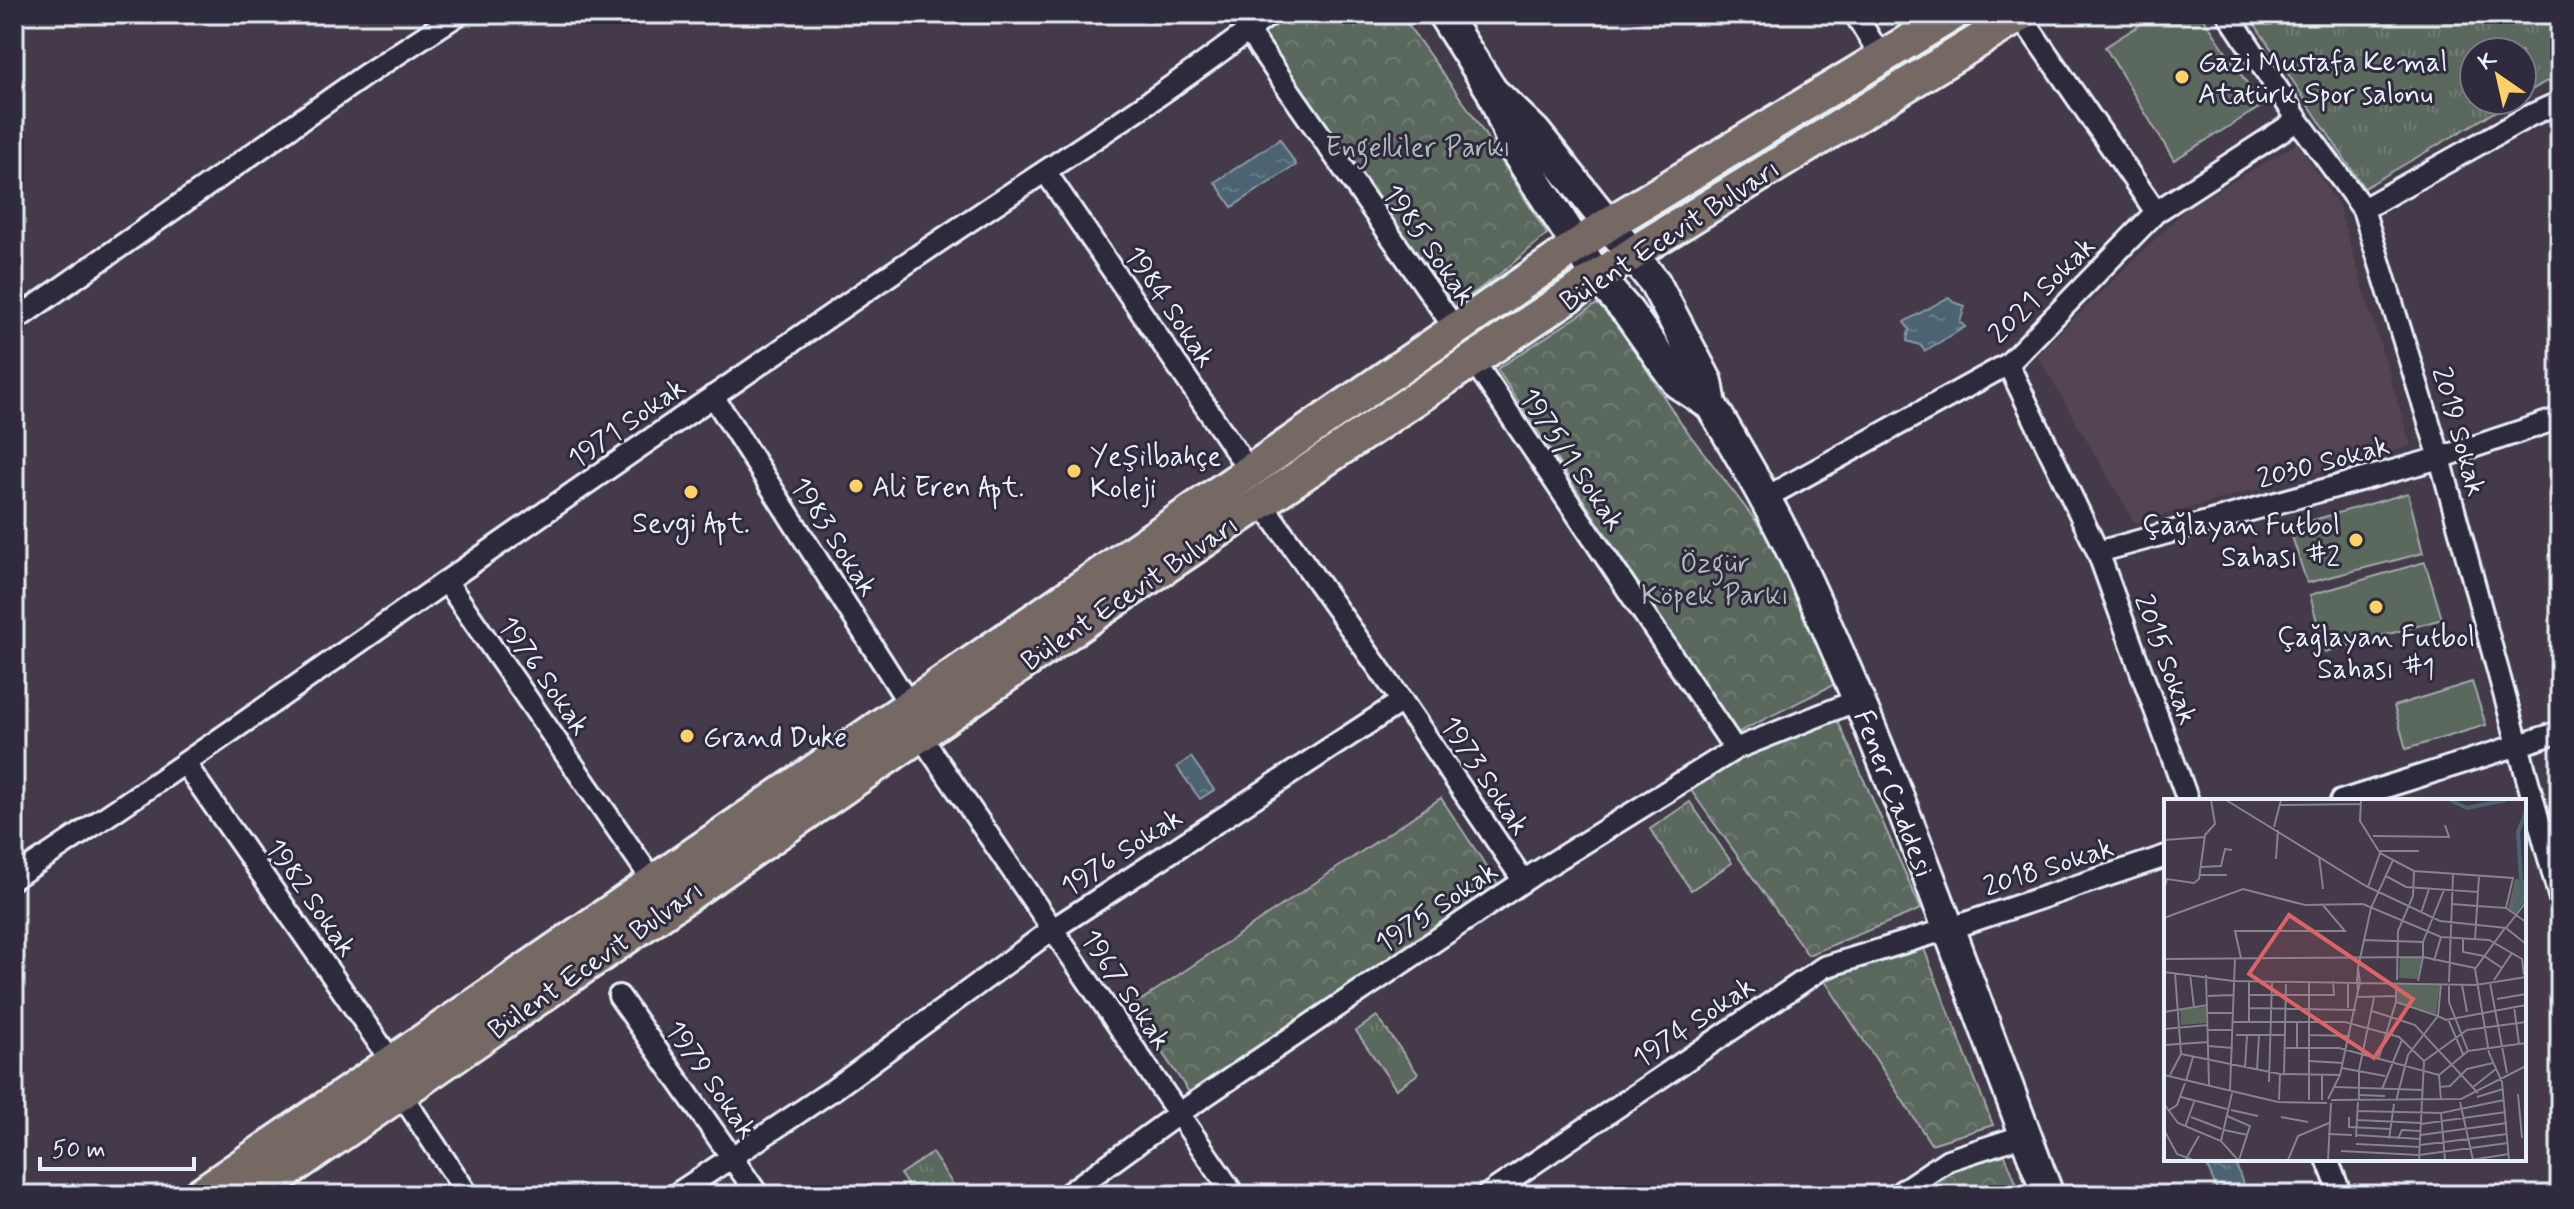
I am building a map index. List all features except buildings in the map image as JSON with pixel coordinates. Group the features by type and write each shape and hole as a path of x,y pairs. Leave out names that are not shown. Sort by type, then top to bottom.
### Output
{"main road":[{"name":"Bülent Ecevit Bulvarı","path":"253,1195 401,1094 915,721 1256,487 1456,330 1610,223 1953,14"},
{"name":"Bülent Ecevit Bulvarı","path":"1256,487 1473,360 1632,255 2021,14"},
{"name":"Bülent Ecevit Bulvarı","path":"199,1195 653,881 915,721"}],"street":[{"path":"14,321 365,75 459,14"},
{"name":"1971 Sokak","path":"14,878 186,765 713,396 1190,75 1270,14"},
{"name":"Fener Caddesi","path":"1443,14 1492,91 1516,151 1598,278 1628,312 1678,383 1711,405"},
{"path":"1855,14 1882,58"},
{"path":"2021,14 2156,212"},
{"name":"2019 Sokak","path":"2228,14 2298,120 2363,209 2440,458 2560,899"},
{"name":"1985 Sokak","path":"1248,31 1456,330"},
{"name":"Fener Caddesi","path":"1492,91 1535,132 1655,283 1707,382 1711,405 1796,559 1858,700 2048,1195"},
{"path":"2363,209 2529,116 2560,102"},
{"name":"2021 Sokak","path":"1765,498 2008,364 2156,212 2298,120"},
{"name":"1984 Sokak","path":"1045,171 1256,487"},
{"name":"1975/1 Sokak","path":"1473,360 1735,749"},
{"name":"2015 Sokak","path":"2008,364 2098,552 2187,799"},
{"name":"1983 Sokak","path":"713,396 915,721"},
{"name":"2030 Sokak","path":"2098,552 2440,458 2560,418"},
{"path":"1256,487 1402,701"},
{"name":"1976 Sokak","path":"446,581 653,881"},
{"name":"1975 Sokak","path":"1066,1195 1178,1114 1523,880 1735,749 1858,700"},
{"name":"1976 Sokak","path":"675,1195 834,1089 1053,929 1402,701"},
{"name":"1973 Sokak","path":"1402,701 1523,880"},
{"name":"1967 Sokak","path":"915,721 1234,1195"},
{"path":"2347,799 2560,732"},
{"name":"1982 Sokak","path":"186,765 392,1062"},
{"name":"2018 Sokak","path":"1948,929 2164,857"},
{"name":"1974 Sokak","path":"1487,1195 1824,967 1948,929"},
{"name":"1979 Sokak","path":"619,996 758,1195"},
{"path":"401,1094 468,1195"},
{"path":"1896,1195 1948,1160 2025,1135"},
{"path":"2328,1161 2341,1195"}],"shaded area":[{"path":"2298,143 2338,205 2411,446 2135,523 2037,355 2187,208"}],"green space":[{"name":"Engelliler Parkı","path":"1292,14 1400,14 1472,114 1547,234 1453,308 1264,34"},
{"name":"Gazi Mustafa Kemal Atatürk Spor salonu","path":"2157,14 2201,14 2262,106 2174,160 2105,47"},
{"path":"2248,14 2560,14 2560,80 2538,86 2538,36 2458,36 2458,116 2488,116 2364,188"},
{"name":"Özgür Köpek Parkı","path":"1595,305 1607,306 1677,418 1778,550 1835,684 1737,733 1497,369"},
{"name":"Çağlayan Futbol Sahası #2","path":"2408,493 2423,553 2307,583 2289,527"},
{"name":"Çağlayan Futbol Sahası #1","path":"2425,562 2442,619 2325,652 2310,595"},
{"path":"2472,682 2486,725 2406,749 2394,706"},
{"path":"1837,719 1921,909 1808,955 1690,789 1741,759"},
{"path":"1441,798 1498,884 1189,1092 1131,1007"},
{"path":"1690,802 1732,863 1691,890 1650,829"},
{"path":"1921,941 1993,1125 1931,1144 1825,981"},
{"path":"1377,1016 1418,1074 1396,1089 1356,1031"},
{"path":"932,1153 960,1195 914,1195 900,1174"},
{"path":"2005,1155 2021,1195 1913,1195 1953,1169"}],"water":[{"path":"1280,139 1296,165 1232,207 1215,182"},
{"path":"1949,297 1965,306 1960,322 1965,327 1925,351 1920,345 1907,341 1909,329 1904,322"},
{"path":"1191,757 1214,790 1200,799 1177,767"},
{"path":"2205,1161 2235,1161 2243,1184 2230,1195 2218,1192"}],"place":[{"name":"Gazi Mustafa Kemal Atatürk Spor salonu","path":"2182,77"},
{"name":"Yeşilbahçe Koleji","path":"1074,471"},
{"name":"Ali Eren Apt.","path":"856,486"},
{"name":"Sevgi Apt.","path":"691,492"},
{"name":"Çağlayan Futbol Sahası #2","path":"2356,540"},
{"name":"Çağlayan Futbol Sahası #1","path":"2376,607"},
{"name":"Grand Duke","path":"687,736"}]}
